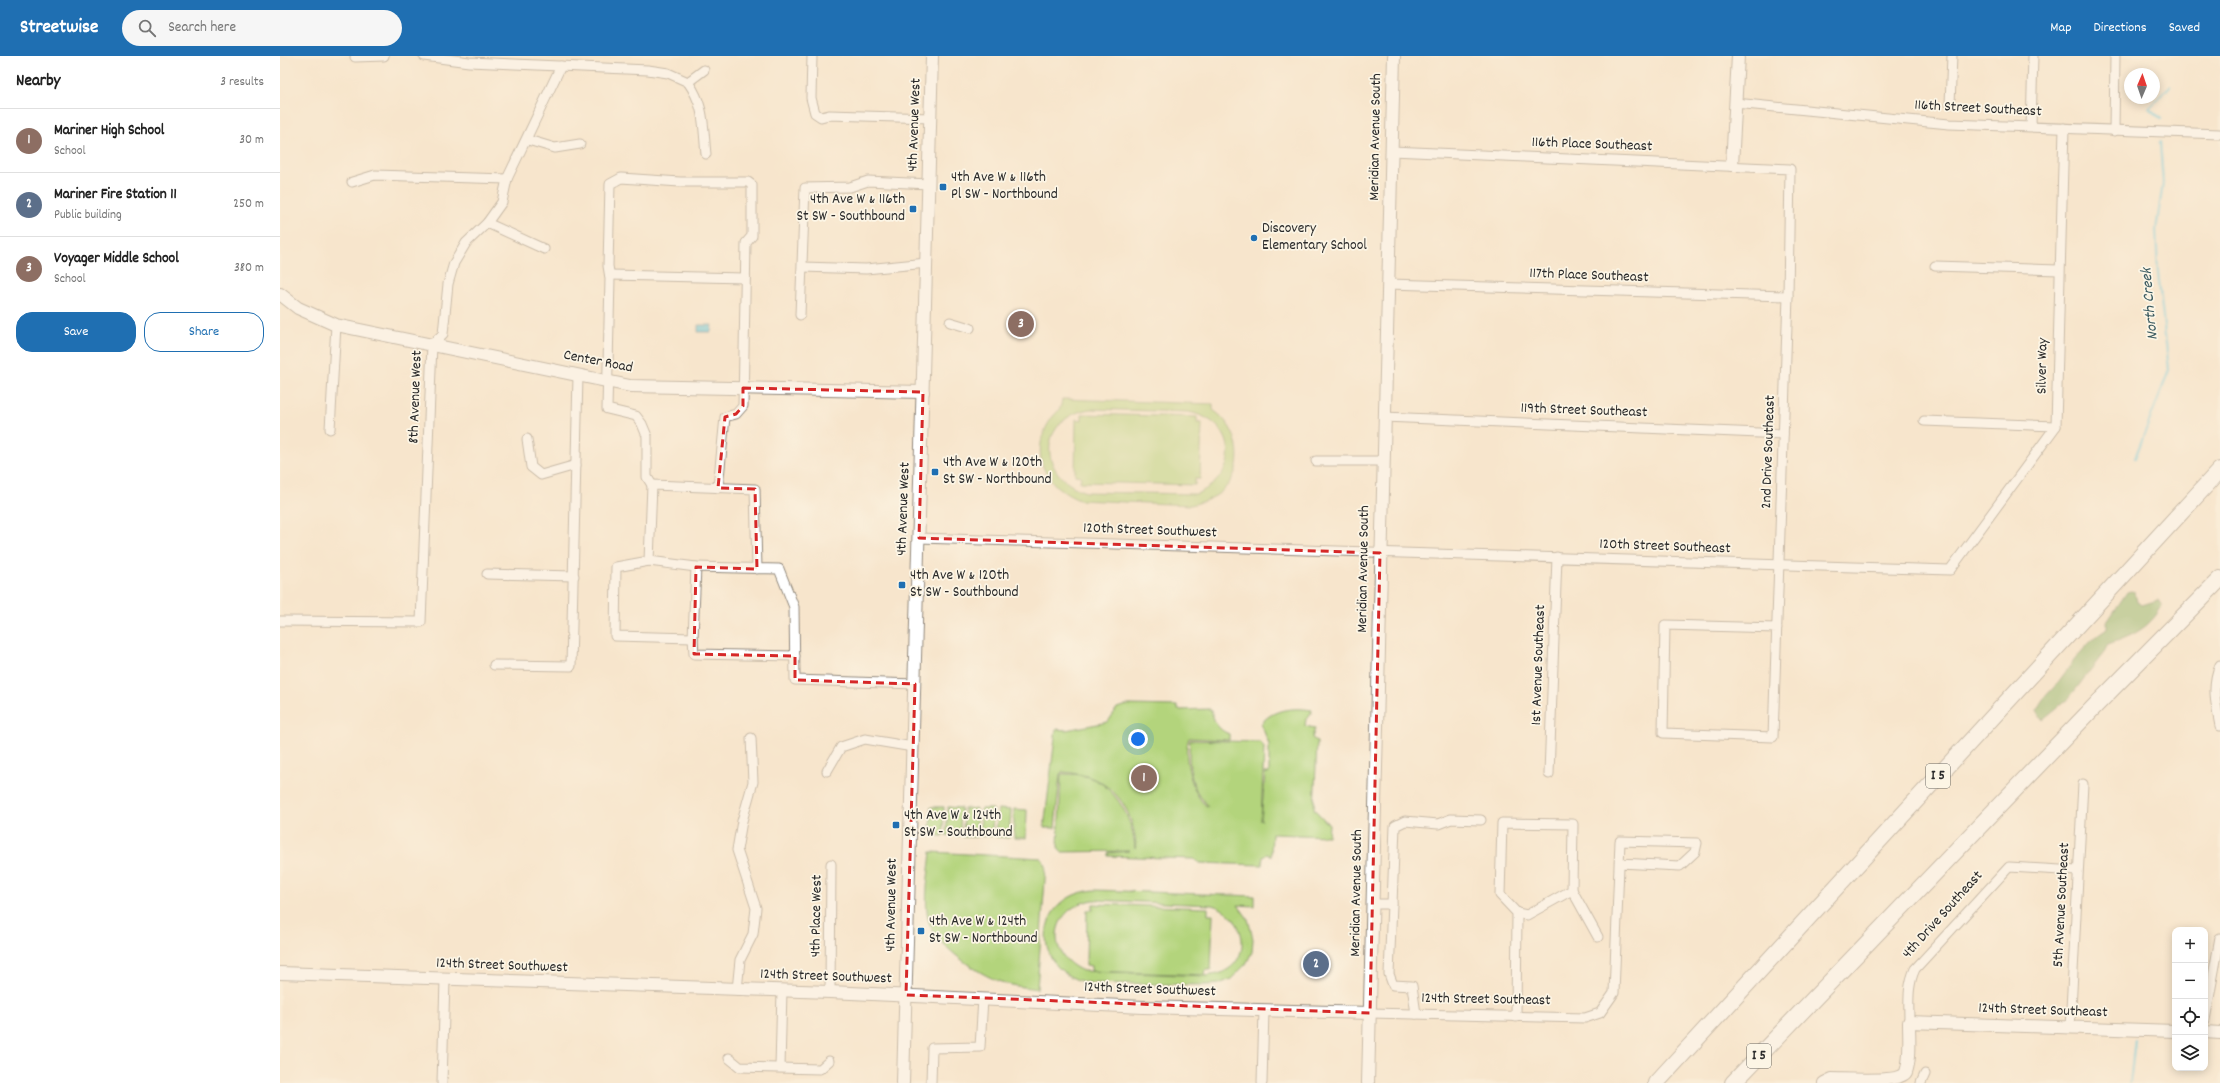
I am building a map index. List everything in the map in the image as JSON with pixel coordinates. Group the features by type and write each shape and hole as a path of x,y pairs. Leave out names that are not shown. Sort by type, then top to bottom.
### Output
{"highway":[{"name":"I 5","path":"1656,1083 2220,470"},
{"name":"I 5","path":"1733,1083 2094,707 2220,580"},
{"path":"1741,1083 1785,1029"}],"street":[{"path":"355,57 384,56"},
{"path":"424,56 469,62 668,73 688,82 698,96 702,109 706,154"},
{"path":"812,56 811,98 815,113 821,117 829,115 931,118"},
{"name":"4th Avenue West","path":"903,1083 932,56"},
{"name":"Meridian Avenue South","path":"1368,1083 1380,553 1394,56"},
{"path":"1732,165 1738,56"},
{"path":"1950,104 1952,56"},
{"path":"2031,126 2033,56"},
{"path":"2114,131 2115,56"},
{"name":"8th Avenue West","path":"280,621 421,622 432,344 443,334 448,284 454,263 466,243 487,224 502,202 507,179 528,140 561,66"},
{"path":"688,82 704,70"},
{"name":"116th Street Southeast","path":"1735,103 1949,124 2220,134"},
{"name":"Silver Way","path":"2056,426 2064,128"},
{"path":"528,140 555,148 580,144"},
{"name":"116th Place Southeast","path":"1392,152 1732,165 1790,169"},
{"name":"2nd Drive Southeast","path":"1777,628 1665,625 1663,733 1773,737 1777,628 1783,434 1788,296 1790,169"},
{"path":"352,182 375,175 507,179"},
{"path":"648,561 652,485 647,477 647,436 642,424 636,416 607,409 610,275 608,266 610,184 621,178 680,182 748,182 752,185 752,236 746,243 743,406 736,414 725,418 718,488"},
{"path":"800,315 805,188 850,187 868,182 929,184"},
{"path":"487,224 544,249"},
{"path":"803,267 866,269 927,263"},
{"path":"1935,266 2059,270"},
{"path":"610,275 745,278"},
{"name":"117th Place Southeast","path":"1388,284 1788,296"},
{"name":"Center Road","path":"280,294 298,308 336,325 630,386 923,392"},
{"path":"950,322 970,328"},
{"path":"330,429 336,325"},
{"path":"494,665 571,666 578,376"},
{"name":"119th Street Southeast","path":"1384,417 1783,434"},
{"path":"1924,421 2056,426"},
{"name":"120th Street Southeast","path":"1380,553 1558,557 1950,570 2056,426"},
{"path":"527,439 531,467 541,475 576,465"},
{"path":"1316,461 1383,461"},
{"path":"652,485 755,489 757,569"},
{"name":"120th Street Southwest","path":"919,538 1380,553"},
{"name":"1st Avenue Southeast","path":"1549,774 1558,557"},
{"path":"693,638 615,636 616,568 648,561 696,567 779,569 794,607 795,680 915,684"},
{"path":"696,567 693,638 694,654 795,656"},
{"path":"487,574 574,576"},
{"path":"2220,665 2215,676 2215,696 2220,726"},
{"path":"737,990 740,960 753,934 756,908 737,850 742,821 753,782 751,738"},
{"path":"827,771 841,747 865,740 913,747"},
{"name":"5th Avenue Southeast","path":"2070,1028 2077,871 2083,784"},
{"path":"1416,1014 1412,986 1393,985 1390,980 1396,826 1405,821 1438,824 1451,819 1481,820"},
{"path":"1572,890 1527,915 1517,913 1500,895 1502,822 1573,824 1572,890 1598,937"},
{"path":"1620,841 1696,842 1695,852 1680,866 1619,863 1620,841"},
{"name":"124th Street Southeast","path":"1370,1013 1585,1018 1600,1013 1614,993 1619,863"},
{"name":"4th Place West","path":"830,992 831,864"},
{"name":"4th Drive Southeast","path":"1824,1083 1832,1079 1891,1081 1900,1078 1906,1073 1908,1066 1908,991 1910,979 1915,969 2009,867 2077,871"},
{"path":"1373,904 1392,904"},
{"path":"1516,1017 1517,913"},
{"path":"2208,1004 2220,938"},
{"name":"124th Street Southwest","path":"280,973 1370,1013"},
{"path":"442,1083 445,980"},
{"path":"780,1068 782,991"},
{"path":"931,1083 932,1048 980,1047 983,999"},
{"path":"1262,1083 1264,1010"},
{"name":"124th Street Southeast","path":"1909,1022 2172,1031"},
{"path":"2208,1032 2220,1032"},
{"path":"729,1058 740,1067 820,1068 829,1061"},
{"path":"1921,1083 1925,1074"}],"highlighted area":[{"path":"743,388 923,392 919,538 1380,553 1370,1013 906,995 915,684 795,680 795,656 694,654 696,567 757,569 755,489 718,488 725,417 736,414 743,406"}],"green space":[{"path":"1062,399 1213,404 1213,410 1222,418 1235,437 1238,460 1235,471 1230,482 1219,494 1191,505 1079,500 1057,487 1049,478 1041,458 1040,447 1043,435","holes":["1090,409 1188,412 1205,417 1217,426 1225,437 1228,449 1227,462 1222,474 1211,485 1196,494 1086,492 1070,484 1058,474 1052,461 1050,448 1053,435 1060,424 1073,414"]},
{"path":"1082,414 1197,417 1197,423 1202,423 1200,479 1195,479 1195,485 1080,482 1081,476 1075,475 1076,419 1082,420"},
{"path":"2127,592 2135,592 2137,602 2142,605 2158,600 2162,606 2157,614 2139,631 2108,644 2103,654 2069,698 2042,720 2037,711 2041,702 2086,646 2107,629 2107,622"},
{"path":"1128,705 1178,706 1178,710 1211,709 1213,718 1219,727 1229,734 1229,740 1189,738 1187,745 1188,765 1193,785 1197,794 1202,802 1208,807 1197,792 1192,780 1189,760 1190,740 1260,742 1264,747 1261,821 1265,773 1269,773 1269,744 1261,724 1271,715 1284,710 1312,710 1306,719 1305,726 1315,728 1312,738 1317,742 1314,809 1329,825 1328,836 1272,834 1271,856 1267,854 1263,857 1262,865 1200,863 1194,859 1108,856 1108,853 1129,851 1061,852 1058,847 1061,774 1081,775 1062,772 1060,774 1055,828 1044,828 1056,729 1066,730 1108,722 1117,708","holes":["1094,779 1106,786 1114,793 1128,812 1132,824 1136,846 1135,849 1131,828 1122,807 1116,797"]},
{"path":"931,807 944,807 943,836 930,835"},
{"path":"948,807 961,808 960,836 946,835"},
{"path":"964,808 977,809 977,837 963,837"},
{"path":"981,809 993,809 992,836 980,836"},
{"path":"998,809 1011,810 1009,838 996,837"},
{"path":"1014,809 1027,810 1026,838 1014,838"},
{"path":"931,852 1041,858 1046,866 1037,989 1001,982 981,973 959,958 940,940 933,931 929,922 926,905"},
{"path":"1095,890 1255,896 1255,906 1238,905 1248,919 1253,939 1252,952 1246,964 1231,979 1219,984 1091,983 1071,977 1057,966 1049,951 1046,935 1050,920 1059,906 1074,895","holes":["1094,900 1212,905 1223,910 1232,917 1242,937 1242,948 1239,958 1232,966 1217,974 1206,976 1083,971 1070,963 1062,954 1058,943 1057,931 1061,921 1069,911 1080,904"]},
{"path":"1093,904 1208,908 1208,914 1213,914 1211,970 1206,970 1205,975 1091,971 1091,966 1086,965 1087,910 1093,910"}],"water":[{"path":"698,325 712,325 711,332 698,332"}],"waterway":[{"name":"North Creek","path":"2161,119 2149,108 2170,86"},
{"name":"North Creek","path":"2135,458 2169,370 2158,273 2156,230 2163,183 2160,142"},
{"name":"North Creek","path":"2130,1083 2135,1039"}],"place":[{"name":"4th Ave W & 116th Pl SW - Northbound","path":"943,187"},
{"name":"4th Ave W & 116th St SW - Southbound","path":"913,209"},
{"name":"Discovery Elementary School","path":"1254,238"},
{"name":"Voyager Middle School","path":"1021,324"},
{"name":"4th Ave W & 120th St SW - Northbound","path":"935,472"},
{"name":"4th Ave W & 120th St SW - Southbound","path":"902,585"},
{"name":"Mariner High School","path":"1144,778"},
{"name":"4th Ave W & 124th St SW - Southbound","path":"896,825"},
{"name":"4th Ave W & 124th St SW - Northbound","path":"921,931"},
{"name":"Mariner Fire Station 11","path":"1316,964"}]}
